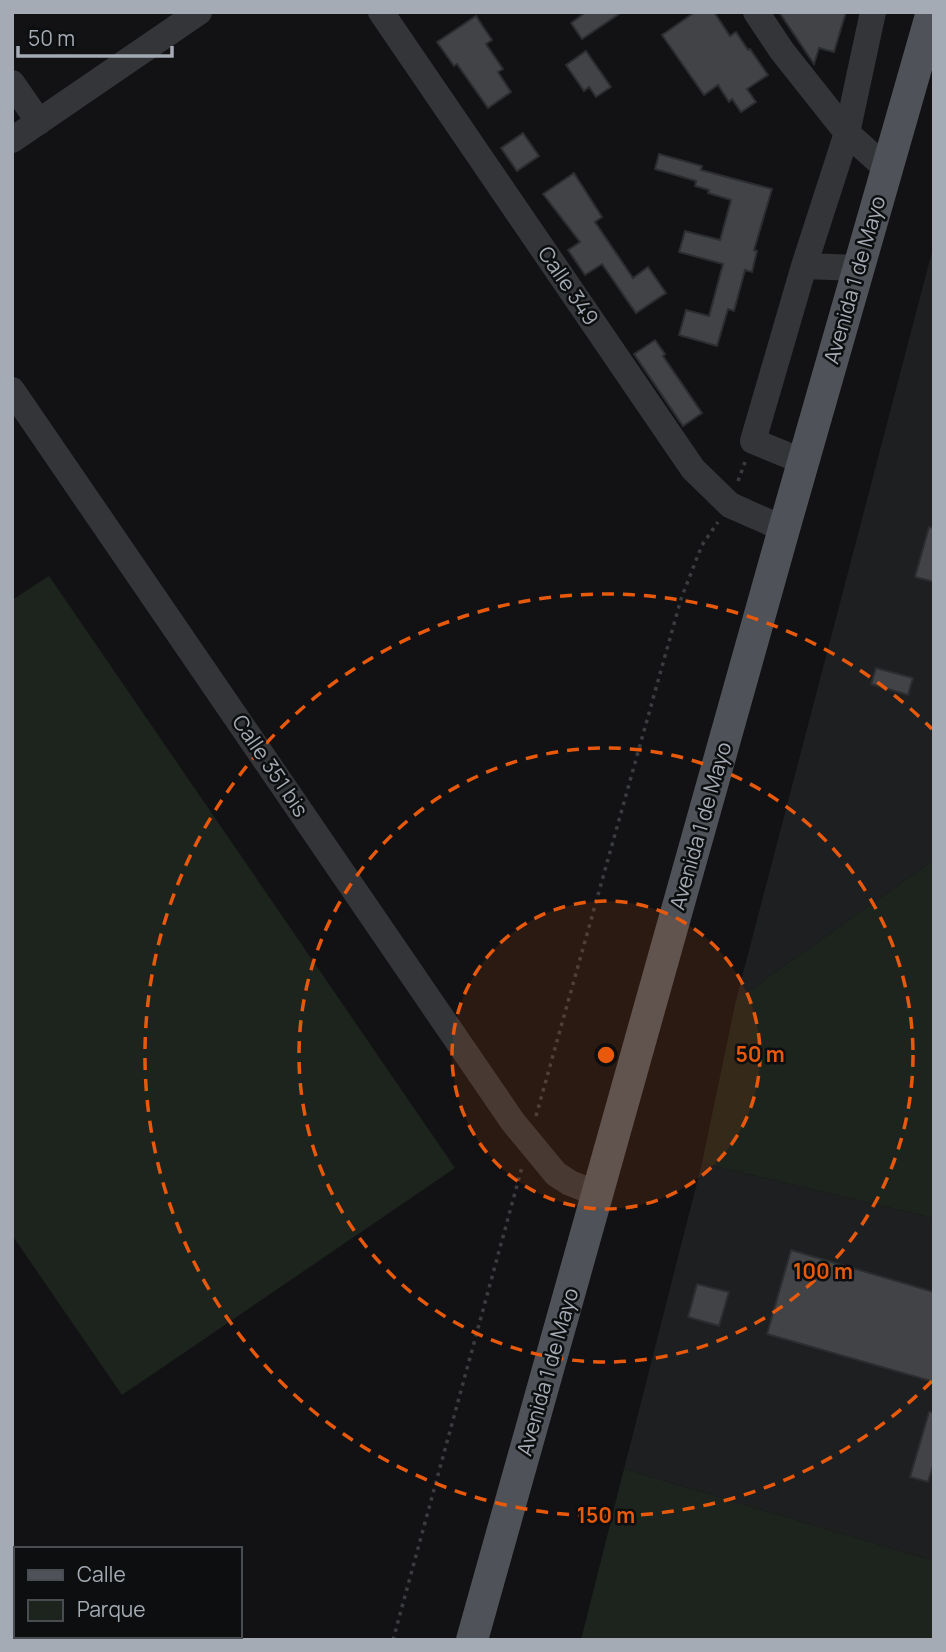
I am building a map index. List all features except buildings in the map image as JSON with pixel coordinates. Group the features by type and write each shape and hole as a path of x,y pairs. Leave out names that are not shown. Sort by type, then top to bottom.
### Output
{"main road":[{"name":"Avenida 1 de Mayo","path":"472,1640 932,12"}],"street":[{"path":"12,140 199,12"},
{"name":"Calle 349","path":"381,12 693,469 730,505 784,529"},
{"path":"756,12 782,51 847,133 887,169"},
{"path":"804,462 753,440 803,266 847,133 873,12"},
{"path":"12,83 39,122"},
{"path":"803,266 859,268"},
{"name":"Calle 351 bis","path":"12,390 505,1111 556,1174 570,1183 598,1194"}],"path":[{"path":"393,1640 681,599 702,545 730,505 753,440"}],"shaded area":[{"path":"934,244 934,860 736,1000"},
{"path":"702,1163 934,1218 934,1561 624,1469"}],"green space":[{"path":"49,576 455,1168 122,1395 12,1235 12,600"},
{"path":"934,860 934,1218 702,1163 736,1000"},
{"path":"624,1469 934,1561 934,1640 581,1640"}]}
